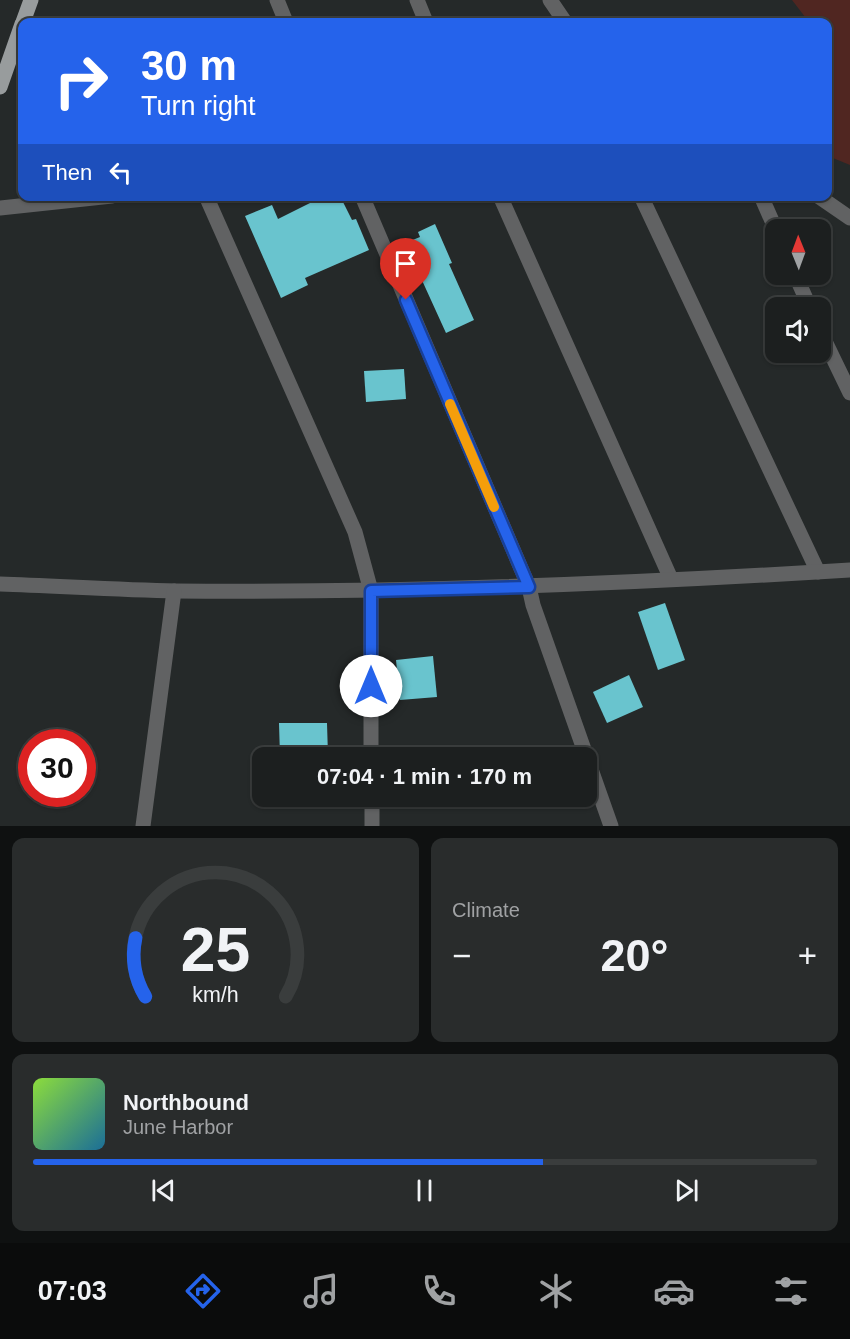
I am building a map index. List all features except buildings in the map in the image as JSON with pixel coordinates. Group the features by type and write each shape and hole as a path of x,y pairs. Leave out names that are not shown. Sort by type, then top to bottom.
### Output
{"main road":[{"path":"25,18 31,0"},
{"path":"0,87 18,37"}],"street":[{"path":"277,0 284,18"},
{"path":"417,0 424,18"},
{"path":"550,0 562,18"},
{"path":"0,208 65,201"},
{"path":"208,201 356,532 371,591 371,747"},
{"path":"364,201 529,587 611,826"},
{"path":"502,201 671,579"},
{"path":"643,201 818,572"},
{"path":"763,201 771,219"},
{"path":"825,201 850,218"},
{"path":"831,354 850,393"},
{"path":"0,584 174,591 371,591 529,587 850,570"},
{"path":"143,826 174,591"},
{"path":"372,807 372,826"}],"shaded area":[{"path":"792,0 850,0 850,165 832,158 832,18 806,18"}],"slow traffic":[{"path":"450,404 494,507"}],"route":[{"path":"371,686 371,591 529,587 406,300"}]}
